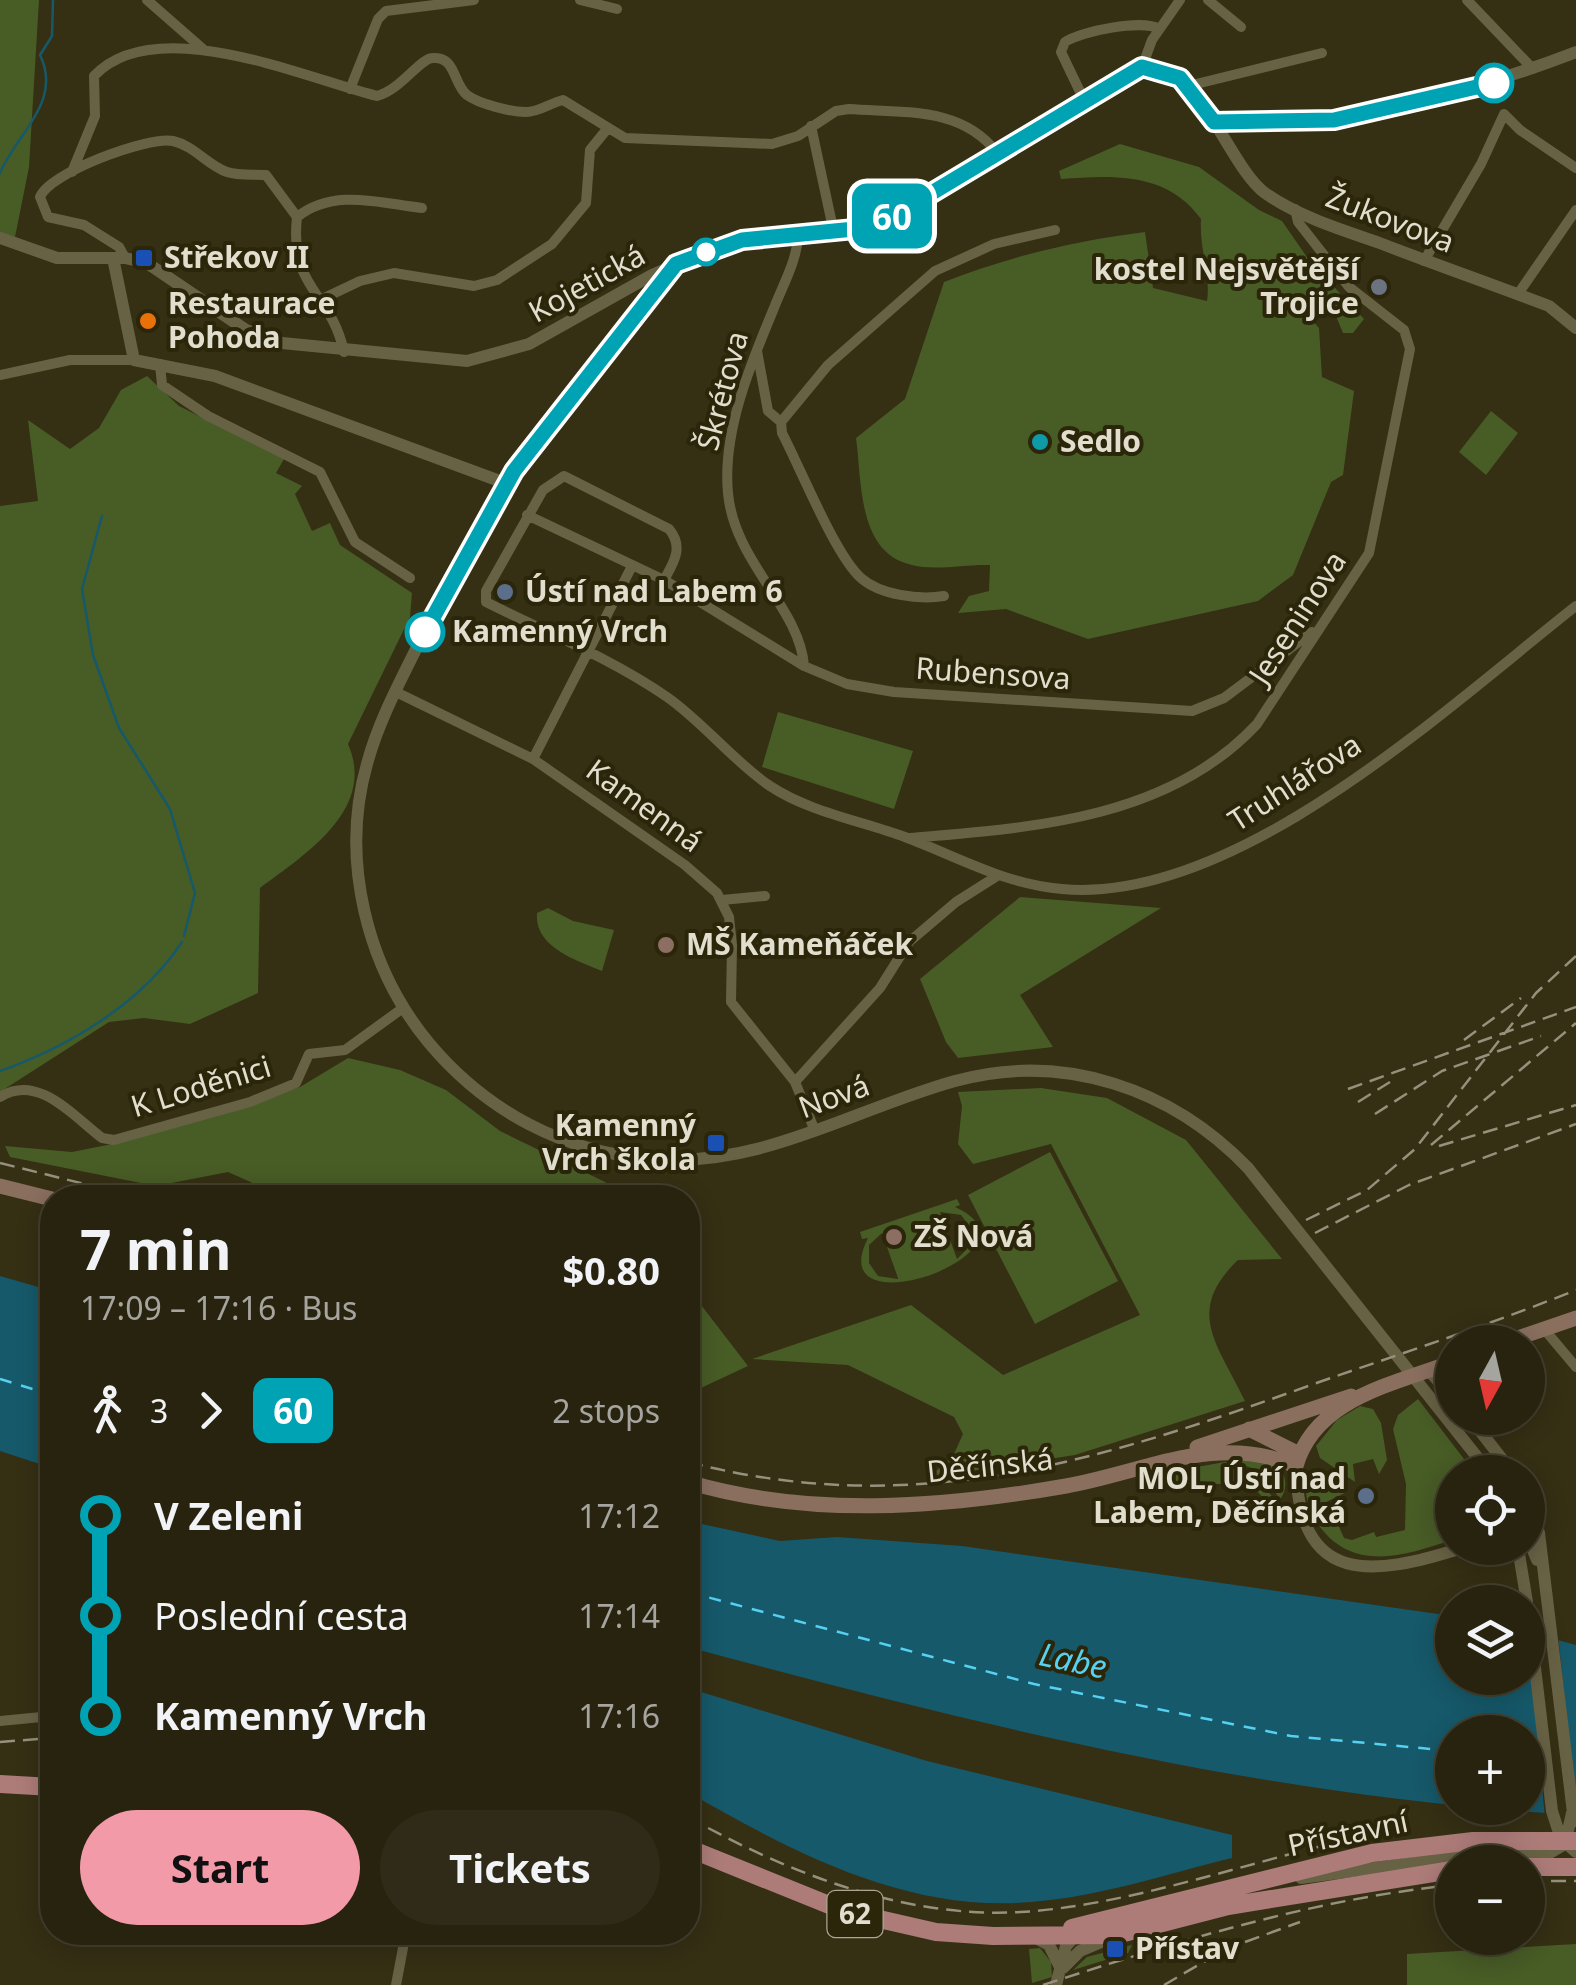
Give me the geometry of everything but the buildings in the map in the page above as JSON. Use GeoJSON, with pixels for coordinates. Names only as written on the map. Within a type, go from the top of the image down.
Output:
{"type":"FeatureCollection","features":[{"type":"Feature","properties":{"kind":"main road"},"geometry":{"type":"LineString","coordinates":[[0,1186],[40,1196]]}},
{"type":"Feature","properties":{"kind":"main road"},"geometry":{"type":"LineString","coordinates":[[1545,1329],[1576,1318]]}},
{"type":"Feature","properties":{"kind":"main road"},"geometry":{"type":"LineString","coordinates":[[1166,1460],[1435,1369]]}},
{"type":"Feature","properties":{"kind":"main road"},"geometry":{"type":"LineString","coordinates":[[1249,1429],[1298,1460],[1334,1413],[1368,1392]]}},
{"type":"Feature","properties":{"kind":"main road","name":"Děčínská"},"geometry":{"type":"LineString","coordinates":[[700,1485],[750,1498],[833,1508],[1049,1489],[1166,1460],[1242,1451],[1298,1460]]}},
{"type":"Feature","properties":{"kind":"main road"},"geometry":{"type":"LineString","coordinates":[[0,1784],[40,1786]]}},
{"type":"Feature","properties":{"kind":"main road","name":"Přístavní"},"geometry":{"type":"LineString","coordinates":[[700,1853],[844,1911],[936,1932],[1032,1936],[1080,1931],[1372,1853],[1421,1846],[1572,1846]]}},
{"type":"Feature","properties":{"kind":"main road","name":"Přístavní"},"geometry":{"type":"LineString","coordinates":[[1545,1863],[1576,1867]]}},
{"type":"Feature","properties":{"kind":"main road","name":"Přístavní"},"geometry":{"type":"LineString","coordinates":[[1080,1931],[1116,1936],[1228,1906],[1435,1873]]}},
{"type":"Feature","properties":{"kind":"street"},"geometry":{"type":"LineString","coordinates":[[147,0],[204,50]]}},
{"type":"Feature","properties":{"kind":"street"},"geometry":{"type":"LineString","coordinates":[[350,89],[378,19],[386,11],[474,0]]}},
{"type":"Feature","properties":{"kind":"street"},"geometry":{"type":"LineString","coordinates":[[580,0],[617,9]]}},
{"type":"Feature","properties":{"kind":"street"},"geometry":{"type":"LineString","coordinates":[[1180,0],[1158,29],[1142,67],[1169,72],[1188,86],[1322,53]]}},
{"type":"Feature","properties":{"kind":"street"},"geometry":{"type":"LineString","coordinates":[[1208,0],[1241,27]]}},
{"type":"Feature","properties":{"kind":"street"},"geometry":{"type":"LineString","coordinates":[[1468,0],[1532,69]]}},
{"type":"Feature","properties":{"kind":"street"},"geometry":{"type":"LineString","coordinates":[[1084,100],[1061,52],[1072,37],[1151,24],[1158,29]]}},
{"type":"Feature","properties":{"kind":"street"},"geometry":{"type":"LineString","coordinates":[[72,172],[95,116],[91,90],[101,68],[143,52],[204,50],[377,96],[392,92],[424,60],[436,57],[448,62],[462,92],[472,98],[528,112],[563,100],[608,129],[638,140],[772,144],[798,136],[836,111],[849,109],[949,116],[988,140],[998,153]]}},
{"type":"Feature","properties":{"kind":"street"},"geometry":{"type":"LineString","coordinates":[[1214,122],[1334,120],[1494,83],[1576,52]]}},
{"type":"Feature","properties":{"kind":"street","name":"Kojetická"},"geometry":{"type":"LineString","coordinates":[[0,238],[56,258],[119,258],[147,264],[246,330],[282,343],[436,361],[505,353],[676,264],[726,244],[875,227],[1142,67]]}},
{"type":"Feature","properties":{"kind":"street","name":"Žukovova"},"geometry":{"type":"LineString","coordinates":[[1188,86],[1236,161],[1264,192],[1335,228],[1549,306],[1576,328]]}},
{"type":"Feature","properties":{"kind":"street"},"geometry":{"type":"LineString","coordinates":[[1424,261],[1481,164],[1504,114],[1576,168]]}},
{"type":"Feature","properties":{"kind":"street"},"geometry":{"type":"LineString","coordinates":[[811,126],[834,233]]}},
{"type":"Feature","properties":{"kind":"street"},"geometry":{"type":"LineString","coordinates":[[320,300],[360,280],[394,273],[474,286],[497,280],[552,244],[586,203],[590,150],[608,129]]}},
{"type":"Feature","properties":{"kind":"street"},"geometry":{"type":"LineString","coordinates":[[134,360],[117,282],[119,247],[84,225],[58,220],[43,212],[43,189],[133,146],[167,140],[184,144],[226,172],[266,175],[297,217],[300,273],[339,330],[344,352]]}},
{"type":"Feature","properties":{"kind":"street"},"geometry":{"type":"LineString","coordinates":[[297,217],[310,206],[342,198],[422,208]]}},
{"type":"Feature","properties":{"kind":"street","name":"Jeseninova"},"geometry":{"type":"LineString","coordinates":[[909,838],[1017,829],[1080,817],[1158,794],[1200,772],[1237,746],[1257,724],[1369,553],[1410,349],[1404,330],[1349,287],[1298,222],[1295,208]]}},
{"type":"Feature","properties":{"kind":"street"},"geometry":{"type":"LineString","coordinates":[[1518,294],[1576,210]]}},
{"type":"Feature","properties":{"kind":"street"},"geometry":{"type":"LineString","coordinates":[[781,422],[828,365],[935,271],[994,244],[1056,230]]}},
{"type":"Feature","properties":{"kind":"street","name":"Škrétova"},"geometry":{"type":"LineString","coordinates":[[798,236],[757,350],[730,443],[728,492],[732,525],[802,646],[804,666]]}},
{"type":"Feature","properties":{"kind":"street","name":"Nová"},"geometry":{"type":"LineString","coordinates":[[676,264],[505,483],[446,589],[396,692],[364,777],[356,853],[374,947],[403,1008],[440,1056],[483,1096],[520,1121],[579,1145],[635,1157],[694,1160],[750,1152],[957,1081],[1035,1070],[1108,1080],[1165,1102],[1212,1133],[1248,1168],[1475,1455]]}},
{"type":"Feature","properties":{"kind":"street"},"geometry":{"type":"LineString","coordinates":[[757,350],[768,410],[781,422],[782,432],[858,576],[882,590],[930,598],[944,596]]}},
{"type":"Feature","properties":{"kind":"street"},"geometry":{"type":"LineString","coordinates":[[0,376],[70,360],[160,364],[233,382],[505,483]]}},
{"type":"Feature","properties":{"kind":"street"},"geometry":{"type":"LineString","coordinates":[[160,364],[162,385],[208,416],[320,472],[355,542],[410,578]]}},
{"type":"Feature","properties":{"kind":"street"},"geometry":{"type":"LineString","coordinates":[[528,515],[549,482],[564,476],[669,529],[677,538],[678,552],[664,580]]}},
{"type":"Feature","properties":{"kind":"street","name":"Rubensova"},"geometry":{"type":"LineString","coordinates":[[528,515],[664,580],[804,666],[847,684],[894,692],[1184,712],[1211,706],[1224,698],[1320,626]]}},
{"type":"Feature","properties":{"kind":"street","name":"Truhlářova"},"geometry":{"type":"LineString","coordinates":[[528,515],[486,591],[486,602],[666,697],[770,786],[997,876],[1065,890],[1143,881],[1227,857],[1376,762],[1576,606]]}},
{"type":"Feature","properties":{"kind":"street"},"geometry":{"type":"LineString","coordinates":[[396,692],[534,759],[632,566]]}},
{"type":"Feature","properties":{"kind":"street","name":"Kamenná"},"geometry":{"type":"LineString","coordinates":[[534,759],[685,865],[722,900]]}},
{"type":"Feature","properties":{"kind":"street","name":"Nová"},"geometry":{"type":"LineString","coordinates":[[795,1082],[891,972],[910,942],[932,920],[997,876]]}},
{"type":"Feature","properties":{"kind":"street"},"geometry":{"type":"LineString","coordinates":[[765,896],[722,900],[732,945],[731,1002],[795,1082],[815,1131]]}},
{"type":"Feature","properties":{"kind":"street","name":"K Loděnici"},"geometry":{"type":"LineString","coordinates":[[0,1097],[13,1089],[34,1090],[102,1138],[114,1140],[250,1102],[296,1083],[309,1054],[345,1050],[403,1008]]}},
{"type":"Feature","properties":{"kind":"street"},"geometry":{"type":"LineString","coordinates":[[1545,1338],[1576,1367]]}},
{"type":"Feature","properties":{"kind":"street"},"geometry":{"type":"LineString","coordinates":[[1429,1371],[1435,1378]]}},
{"type":"Feature","properties":{"kind":"street"},"geometry":{"type":"LineString","coordinates":[[1483,1435],[1499,1455]]}},
{"type":"Feature","properties":{"kind":"street"},"geometry":{"type":"LineString","coordinates":[[1298,1460],[1298,1506],[1308,1530],[1332,1556],[1346,1563],[1394,1568],[1435,1556]]}},
{"type":"Feature","properties":{"kind":"street"},"geometry":{"type":"LineString","coordinates":[[1539,1565],[1544,1576]]}},
{"type":"Feature","properties":{"kind":"street"},"geometry":{"type":"LineString","coordinates":[[1543,1565],[1572,1813],[1572,1846]]}},
{"type":"Feature","properties":{"kind":"street"},"geometry":{"type":"LineString","coordinates":[[1538,1695],[1552,1811],[1572,1846]]}},
{"type":"Feature","properties":{"kind":"street"},"geometry":{"type":"LineString","coordinates":[[0,1721],[40,1717]]}},
{"type":"Feature","properties":{"kind":"street"},"geometry":{"type":"LineString","coordinates":[[1538,1845],[1552,1811]]}},
{"type":"Feature","properties":{"kind":"street"},"geometry":{"type":"LineString","coordinates":[[1572,1813],[1576,1828]]}},
{"type":"Feature","properties":{"kind":"street"},"geometry":{"type":"LineString","coordinates":[[1545,1855],[1572,1846]]}},
{"type":"Feature","properties":{"kind":"street","name":"Přístavní"},"geometry":{"type":"LineString","coordinates":[[1252,1884],[1435,1859]]}},
{"type":"Feature","properties":{"kind":"street","name":"Přístavní"},"geometry":{"type":"LineString","coordinates":[[1228,1906],[1372,1867]]}},
{"type":"Feature","properties":{"kind":"street"},"geometry":{"type":"LineString","coordinates":[[1056,1985],[1080,1931]]}},
{"type":"Feature","properties":{"kind":"street"},"geometry":{"type":"LineString","coordinates":[[1032,1936],[1048,1945],[1061,1970]]}},
{"type":"Feature","properties":{"kind":"street"},"geometry":{"type":"LineString","coordinates":[[1061,1970],[1080,1951],[1116,1936]]}},
{"type":"Feature","properties":{"kind":"street"},"geometry":{"type":"LineString","coordinates":[[396,1985],[404,1945]]}},
{"type":"Feature","properties":{"kind":"green space"},"geometry":{"type":"Polygon","coordinates":[[[0,0],[39,0],[29,167],[15,237],[0,233],[0,0]]]}},
{"type":"Feature","properties":{"kind":"green space"},"geometry":{"type":"Polygon","coordinates":[[[1120,144],[1199,167],[1259,210],[1282,221],[1309,260],[1364,319],[1353,333],[1343,333],[1331,304],[1303,310],[1319,328],[1322,377],[1354,391],[1343,475],[1331,482],[1293,575],[1258,601],[1088,639],[1006,609],[958,613],[969,596],[989,591],[990,565],[921,567],[894,558],[881,546],[866,513],[856,438],[905,399],[944,282],[1043,251],[1145,232],[1153,288],[1207,301],[1201,219],[1187,204],[1172,192],[1138,180],[1061,179],[1059,171],[1120,144]]]}},
{"type":"Feature","properties":{"kind":"green space"},"geometry":{"type":"Polygon","coordinates":[[[147,376],[179,406],[284,459],[276,473],[302,486],[295,494],[312,531],[330,523],[340,545],[412,593],[410,617],[348,744],[354,768],[353,790],[345,810],[315,845],[260,888],[258,993],[190,1024],[144,1018],[109,1022],[0,1092],[0,506],[38,501],[28,420],[70,449],[99,428],[121,390],[147,376]]]}},
{"type":"Feature","properties":{"kind":"green space"},"geometry":{"type":"Polygon","coordinates":[[[1491,411],[1518,433],[1486,475],[1459,452],[1491,411]]]}},
{"type":"Feature","properties":{"kind":"green space"},"geometry":{"type":"Polygon","coordinates":[[[778,712],[913,751],[894,809],[762,767],[778,712]]]}},
{"type":"Feature","properties":{"kind":"green space"},"geometry":{"type":"Polygon","coordinates":[[[1020,897],[1161,908],[1020,995],[1053,1047],[958,1058],[946,1042],[920,979],[1020,897]]]}},
{"type":"Feature","properties":{"kind":"green space"},"geometry":{"type":"Polygon","coordinates":[[[548,908],[573,921],[614,930],[602,971],[559,951],[542,935],[537,913],[548,908]]]}},
{"type":"Feature","properties":{"kind":"green space"},"geometry":{"type":"Polygon","coordinates":[[[348,1058],[400,1070],[446,1090],[500,1131],[607,1185],[257,1185],[228,1172],[151,1185],[10,1157],[5,1146],[72,1152],[107,1145],[300,1087],[348,1058]]]}},
{"type":"Feature","properties":{"kind":"green space"},"geometry":{"type":"Polygon","coordinates":[[[1041,1088],[1107,1098],[1186,1140],[1282,1259],[1238,1260],[1213,1296],[1209,1312],[1211,1329],[1245,1401],[1075,1455],[930,1477],[954,1454],[963,1434],[954,1417],[848,1365],[752,1359],[911,1305],[1003,1375],[1140,1315],[1051,1144],[973,1164],[958,1144],[962,1106],[958,1092],[1041,1088]]]}},
{"type":"Feature","properties":{"kind":"green space"},"geometry":{"type":"Polygon","coordinates":[[[1050,1152],[1118,1281],[1035,1324],[968,1195],[1050,1152]]]}},
{"type":"Feature","properties":{"kind":"green space"},"geometry":{"type":"Polygon","coordinates":[[[957,1199],[960,1205],[955,1207],[978,1225],[976,1244],[958,1261],[930,1275],[900,1282],[875,1280],[862,1266],[868,1238],[862,1239],[860,1232],[957,1199]],[[940,1212],[957,1259],[970,1246],[971,1228],[961,1215],[940,1212]],[[882,1233],[869,1245],[869,1263],[878,1276],[898,1279],[898,1278],[882,1233]]]}},
{"type":"Feature","properties":{"kind":"green space"},"geometry":{"type":"Polygon","coordinates":[[[700,1304],[748,1366],[700,1388],[700,1304]]]}},
{"type":"Feature","properties":{"kind":"green space"},"geometry":{"type":"Polygon","coordinates":[[[1418,1399],[1435,1421],[1435,1435],[1446,1435],[1461,1455],[1435,1455],[1435,1545],[1399,1555],[1349,1551],[1316,1521],[1306,1495],[1307,1474],[1315,1472],[1347,1492],[1322,1504],[1327,1519],[1335,1518],[1344,1538],[1352,1540],[1374,1532],[1376,1537],[1405,1530],[1406,1484],[1393,1429],[1398,1415],[1418,1399]]]}},
{"type":"Feature","properties":{"kind":"green space"},"geometry":{"type":"Polygon","coordinates":[[[1360,1406],[1373,1409],[1381,1423],[1387,1460],[1379,1474],[1373,1459],[1353,1464],[1355,1482],[1320,1458],[1316,1446],[1337,1420],[1360,1406]]]}},
{"type":"Feature","properties":{"kind":"green space"},"geometry":{"type":"Polygon","coordinates":[[[1227,1454],[1280,1467],[1285,1483],[1280,1499],[1258,1470],[1221,1458],[1227,1454]]]}},
{"type":"Feature","properties":{"kind":"green space"},"geometry":{"type":"Polygon","coordinates":[[[1225,1462],[1254,1472],[1276,1502],[1269,1505],[1252,1485],[1155,1482],[1157,1474],[1225,1462]]]}},
{"type":"Feature","properties":{"kind":"green space"},"geometry":{"type":"Polygon","coordinates":[[[1576,1944],[1576,1985],[1407,1985],[1407,1954],[1545,1955],[1545,1946],[1576,1944]]]}},
{"type":"Feature","properties":{"kind":"green space"},"geometry":{"type":"Polygon","coordinates":[[[1132,1945],[1128,1953],[1073,1970],[1087,1957],[1132,1945]]]}},
{"type":"Feature","properties":{"kind":"green space"},"geometry":{"type":"Polygon","coordinates":[[[1040,1948],[1051,1962],[1052,1977],[1032,1983],[1029,1949],[1040,1948]]]}},
{"type":"Feature","properties":{"kind":"water"},"geometry":{"type":"Polygon","coordinates":[[[0,1276],[40,1288],[40,1464],[0,1451],[0,1276]]]}},
{"type":"Feature","properties":{"kind":"water","name":"Labe"},"geometry":{"type":"Polygon","coordinates":[[[700,1524],[780,1541],[837,1537],[962,1546],[1435,1614],[1435,1695],[1545,1695],[1545,1637],[1576,1645],[1576,1815],[1545,1813],[1545,1715],[1435,1715],[1435,1803],[1238,1775],[1017,1730],[700,1650],[700,1524]]]}},
{"type":"Feature","properties":{"kind":"water"},"geometry":{"type":"Polygon","coordinates":[[[700,1692],[927,1761],[1232,1835],[1232,1858],[1107,1890],[1031,1902],[985,1903],[895,1888],[852,1874],[768,1836],[700,1799],[700,1692]]]}},
{"type":"Feature","properties":{"kind":"pier"},"geometry":{"type":"Polygon","coordinates":[[[1545,1632],[1558,1635],[1576,1805],[1565,1820],[1564,1815],[1560,1819],[1545,1819],[1545,1715],[1536,1715],[1534,1695],[1545,1695],[1545,1632]]]}},
{"type":"Feature","properties":{"kind":"waterway"},"geometry":{"type":"LineString","coordinates":[[0,173],[42,103],[46,72],[40,55],[52,36],[53,0]]}},
{"type":"Feature","properties":{"kind":"waterway"},"geometry":{"type":"LineString","coordinates":[[102,516],[82,589],[93,655],[119,728],[170,809],[195,893],[184,936]]}},
{"type":"Feature","properties":{"kind":"waterway"},"geometry":{"type":"LineString","coordinates":[[0,1071],[101,1021],[146,985],[182,942]]}},
{"type":"Feature","properties":{"kind":"ferry route"},"geometry":{"type":"LineString","coordinates":[[0,1379],[40,1391]]}},
{"type":"Feature","properties":{"kind":"ferry route"},"geometry":{"type":"LineString","coordinates":[[700,1595],[1034,1684],[1291,1736],[1435,1749]]}},
{"type":"Feature","properties":{"kind":"railway"},"geometry":{"type":"LineString","coordinates":[[1306,1220],[1367,1190],[1415,1149],[1536,993],[1576,956]]}},
{"type":"Feature","properties":{"kind":"railway"},"geometry":{"type":"LineString","coordinates":[[1464,1040],[1521,998]]}},
{"type":"Feature","properties":{"kind":"railway"},"geometry":{"type":"LineString","coordinates":[[1348,1089],[1576,1007]]}},
{"type":"Feature","properties":{"kind":"railway"},"geometry":{"type":"LineString","coordinates":[[1431,1145],[1576,1023]]}},
{"type":"Feature","properties":{"kind":"railway"},"geometry":{"type":"LineString","coordinates":[[1375,1114],[1442,1071],[1541,1036]]}},
{"type":"Feature","properties":{"kind":"railway"},"geometry":{"type":"LineString","coordinates":[[1358,1102],[1390,1082]]}},
{"type":"Feature","properties":{"kind":"railway"},"geometry":{"type":"LineString","coordinates":[[1439,1146],[1576,1105]]}},
{"type":"Feature","properties":{"kind":"railway"},"geometry":{"type":"LineString","coordinates":[[1315,1233],[1409,1185],[1576,1124]]}},
{"type":"Feature","properties":{"kind":"railway"},"geometry":{"type":"LineString","coordinates":[[0,1163],[89,1185]]}},
{"type":"Feature","properties":{"kind":"railway"},"geometry":{"type":"LineString","coordinates":[[700,1464],[773,1479],[855,1485],[934,1483],[1012,1473],[1166,1434],[1576,1290]]}},
{"type":"Feature","properties":{"kind":"railway"},"geometry":{"type":"LineString","coordinates":[[0,1742],[40,1739]]}},
{"type":"Feature","properties":{"kind":"railway"},"geometry":{"type":"LineString","coordinates":[[700,1823],[807,1874],[849,1888],[891,1900],[977,1912],[1021,1912],[1100,1902],[1342,1841]]}},
{"type":"Feature","properties":{"kind":"railway"},"geometry":{"type":"LineString","coordinates":[[1545,1881],[1576,1881]]}},
{"type":"Feature","properties":{"kind":"railway"},"geometry":{"type":"LineString","coordinates":[[1043,1985],[1195,1938],[1296,1912],[1435,1887]]}},
{"type":"Feature","properties":{"kind":"railway"},"geometry":{"type":"LineString","coordinates":[[1164,1985],[1226,1949],[1300,1922]]}},
{"type":"Feature","properties":{"kind":"bus line","name":"60"},"geometry":{"type":"LineString","coordinates":[[425,632],[500,491],[676,264],[742,240],[859,232],[875,227],[1142,67],[1180,78],[1214,122],[1290,124],[1334,120],[1494,83]]}},
{"type":"Feature","properties":{"kind":"place","name":"Střekov II"},"geometry":{"type":"Point","coordinates":[144,258]}},
{"type":"Feature","properties":{"kind":"place","name":"kostel Nejsvětější Trojice"},"geometry":{"type":"Point","coordinates":[1379,287]}},
{"type":"Feature","properties":{"kind":"place","name":"Restaurace Pohoda"},"geometry":{"type":"Point","coordinates":[148,321]}},
{"type":"Feature","properties":{"kind":"place","name":"Sedlo"},"geometry":{"type":"Point","coordinates":[1040,442]}},
{"type":"Feature","properties":{"kind":"place","name":"Ústí nad Labem 6"},"geometry":{"type":"Point","coordinates":[505,592]}},
{"type":"Feature","properties":{"kind":"place","name":"Kamenný Vrch"},"geometry":{"type":"Point","coordinates":[425,632]}},
{"type":"Feature","properties":{"kind":"place","name":"MŠ Kameňáček"},"geometry":{"type":"Point","coordinates":[666,945]}},
{"type":"Feature","properties":{"kind":"place","name":"Kamenný Vrch škola"},"geometry":{"type":"Point","coordinates":[716,1143]}},
{"type":"Feature","properties":{"kind":"place","name":"ZŠ Nová"},"geometry":{"type":"Point","coordinates":[894,1237]}},
{"type":"Feature","properties":{"kind":"place","name":"MOL, Ústí nad Labem, Děčínská"},"geometry":{"type":"Point","coordinates":[1366,1496]}},
{"type":"Feature","properties":{"kind":"place","name":"Přístav"},"geometry":{"type":"Point","coordinates":[1115,1949]}}]}
